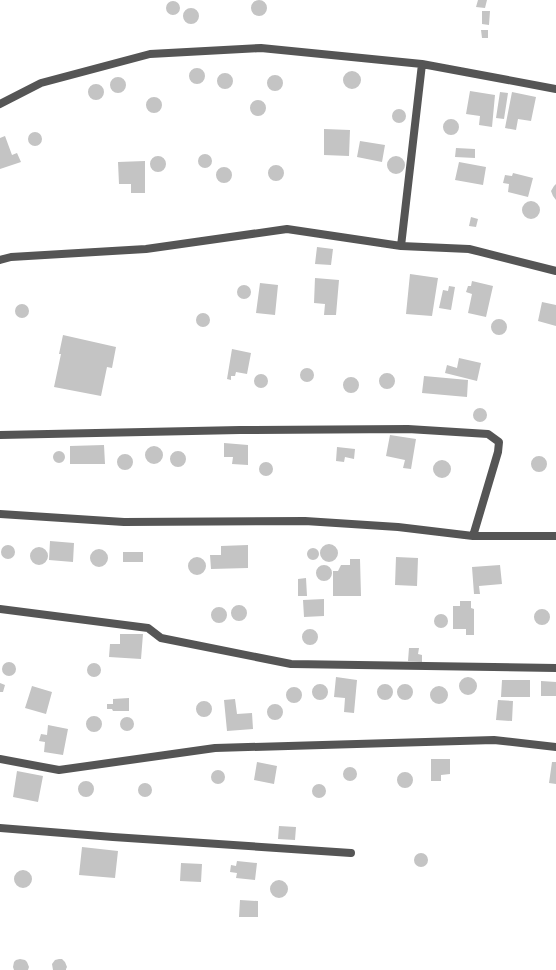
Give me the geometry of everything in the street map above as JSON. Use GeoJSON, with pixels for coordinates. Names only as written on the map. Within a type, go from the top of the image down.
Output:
{"type":"FeatureCollection","features":[{"type":"Feature","properties":{"kind":"street"},"geometry":{"type":"LineString","coordinates":[[0,104],[41,83],[150,54],[261,48],[422,64],[556,89]]}},
{"type":"Feature","properties":{"kind":"street"},"geometry":{"type":"LineString","coordinates":[[401,246],[422,64]]}},
{"type":"Feature","properties":{"kind":"street"},"geometry":{"type":"LineString","coordinates":[[0,260],[11,257],[146,249],[287,229],[401,246],[469,249],[556,271]]}},
{"type":"Feature","properties":{"kind":"street"},"geometry":{"type":"LineString","coordinates":[[0,435],[233,430],[408,429],[488,434],[499,442],[498,452],[473,536]]}},
{"type":"Feature","properties":{"kind":"street"},"geometry":{"type":"LineString","coordinates":[[0,514],[124,522],[305,521],[398,527],[473,536],[556,536]]}},
{"type":"Feature","properties":{"kind":"street"},"geometry":{"type":"LineString","coordinates":[[0,609],[148,628],[161,638],[291,664],[556,668]]}},
{"type":"Feature","properties":{"kind":"street"},"geometry":{"type":"LineString","coordinates":[[0,759],[59,770],[215,748],[494,740],[556,747]]}},
{"type":"Feature","properties":{"kind":"street"},"geometry":{"type":"LineString","coordinates":[[0,828],[351,853]]}},
{"type":"Feature","properties":{"kind":"building"},"geometry":{"type":"Polygon","coordinates":[[[259,0],[265,2],[267,8],[265,14],[259,16],[253,14],[251,8],[253,2],[259,0]]]}},
{"type":"Feature","properties":{"kind":"building"},"geometry":{"type":"Polygon","coordinates":[[[478,0],[487,0],[485,8],[476,7],[478,0]]]}},
{"type":"Feature","properties":{"kind":"building"},"geometry":{"type":"Polygon","coordinates":[[[173,1],[178,3],[180,8],[178,13],[173,15],[168,13],[166,8],[168,3],[173,1]]]}},
{"type":"Feature","properties":{"kind":"building"},"geometry":{"type":"Polygon","coordinates":[[[191,8],[197,10],[199,16],[197,22],[191,24],[185,22],[183,16],[185,10],[191,8]]]}},
{"type":"Feature","properties":{"kind":"building"},"geometry":{"type":"Polygon","coordinates":[[[482,11],[490,11],[489,25],[482,24],[482,11]]]}},
{"type":"Feature","properties":{"kind":"building"},"geometry":{"type":"Polygon","coordinates":[[[481,30],[488,30],[488,38],[482,38],[481,30]]]}},
{"type":"Feature","properties":{"kind":"building"},"geometry":{"type":"Polygon","coordinates":[[[197,68],[204,73],[205,76],[200,83],[197,84],[190,79],[189,76],[194,69],[197,68]]]}},
{"type":"Feature","properties":{"kind":"building"},"geometry":{"type":"Polygon","coordinates":[[[352,71],[358,74],[361,80],[358,86],[352,89],[346,86],[343,80],[346,74],[352,71]]]}},
{"type":"Feature","properties":{"kind":"building"},"geometry":{"type":"Polygon","coordinates":[[[225,73],[232,78],[233,81],[228,88],[225,89],[218,84],[217,81],[222,74],[225,73]]]}},
{"type":"Feature","properties":{"kind":"building"},"geometry":{"type":"Polygon","coordinates":[[[275,75],[281,77],[283,83],[281,89],[275,91],[269,89],[267,83],[269,77],[275,75]]]}},
{"type":"Feature","properties":{"kind":"building"},"geometry":{"type":"Polygon","coordinates":[[[115,77],[121,77],[126,82],[124,91],[121,93],[115,93],[110,88],[110,82],[115,77]]]}},
{"type":"Feature","properties":{"kind":"building"},"geometry":{"type":"Polygon","coordinates":[[[93,84],[99,84],[104,89],[102,98],[99,100],[93,100],[88,95],[88,89],[93,84]]]}},
{"type":"Feature","properties":{"kind":"building"},"geometry":{"type":"Polygon","coordinates":[[[470,91],[495,95],[492,127],[479,125],[480,116],[466,114],[470,91]]]}},
{"type":"Feature","properties":{"kind":"building"},"geometry":{"type":"Polygon","coordinates":[[[500,92],[508,93],[504,119],[496,118],[500,92]]]}},
{"type":"Feature","properties":{"kind":"building"},"geometry":{"type":"Polygon","coordinates":[[[512,92],[536,97],[531,121],[518,119],[516,130],[505,128],[512,92]]]}},
{"type":"Feature","properties":{"kind":"building"},"geometry":{"type":"Polygon","coordinates":[[[154,97],[160,99],[162,105],[160,111],[154,113],[148,111],[146,105],[148,99],[154,97]]]}},
{"type":"Feature","properties":{"kind":"building"},"geometry":{"type":"Polygon","coordinates":[[[255,100],[261,100],[266,105],[264,114],[261,116],[255,116],[250,111],[250,105],[255,100]]]}},
{"type":"Feature","properties":{"kind":"building"},"geometry":{"type":"Polygon","coordinates":[[[399,109],[404,111],[406,116],[404,121],[399,123],[394,121],[392,116],[394,111],[399,109]]]}},
{"type":"Feature","properties":{"kind":"building"},"geometry":{"type":"Polygon","coordinates":[[[448,119],[454,119],[459,124],[457,133],[454,135],[448,135],[443,130],[443,124],[448,119]]]}},
{"type":"Feature","properties":{"kind":"building"},"geometry":{"type":"Polygon","coordinates":[[[324,129],[350,130],[349,156],[324,155],[324,129]]]}},
{"type":"Feature","properties":{"kind":"building"},"geometry":{"type":"Polygon","coordinates":[[[35,132],[40,134],[42,139],[40,144],[35,146],[30,144],[28,139],[30,134],[35,132]]]}},
{"type":"Feature","properties":{"kind":"building"},"geometry":{"type":"Polygon","coordinates":[[[5,136],[12,155],[17,153],[21,162],[0,169],[0,138],[5,136]]]}},
{"type":"Feature","properties":{"kind":"building"},"geometry":{"type":"Polygon","coordinates":[[[360,141],[385,145],[382,162],[357,157],[360,141]]]}},
{"type":"Feature","properties":{"kind":"building"},"geometry":{"type":"Polygon","coordinates":[[[456,148],[475,149],[475,158],[455,157],[456,148]]]}},
{"type":"Feature","properties":{"kind":"building"},"geometry":{"type":"Polygon","coordinates":[[[202,154],[208,154],[212,158],[212,164],[208,168],[202,168],[198,164],[198,158],[202,154]]]}},
{"type":"Feature","properties":{"kind":"building"},"geometry":{"type":"Polygon","coordinates":[[[155,156],[161,156],[166,161],[164,170],[161,172],[155,172],[150,167],[150,161],[155,156]]]}},
{"type":"Feature","properties":{"kind":"building"},"geometry":{"type":"Polygon","coordinates":[[[396,156],[402,159],[405,165],[402,171],[396,174],[390,171],[387,165],[390,159],[396,156]]]}},
{"type":"Feature","properties":{"kind":"building"},"geometry":{"type":"Polygon","coordinates":[[[145,161],[145,193],[131,193],[131,184],[119,184],[118,162],[145,161]]]}},
{"type":"Feature","properties":{"kind":"building"},"geometry":{"type":"Polygon","coordinates":[[[459,162],[486,167],[483,185],[455,180],[459,162]]]}},
{"type":"Feature","properties":{"kind":"building"},"geometry":{"type":"Polygon","coordinates":[[[273,165],[279,165],[284,170],[282,179],[279,181],[273,181],[268,176],[268,170],[273,165]]]}},
{"type":"Feature","properties":{"kind":"building"},"geometry":{"type":"Polygon","coordinates":[[[221,167],[227,167],[232,172],[230,181],[227,183],[221,183],[216,178],[216,172],[221,167]]]}},
{"type":"Feature","properties":{"kind":"building"},"geometry":{"type":"Polygon","coordinates":[[[513,173],[533,178],[528,197],[508,192],[509,184],[503,183],[505,175],[512,176],[513,173]]]}},
{"type":"Feature","properties":{"kind":"building"},"geometry":{"type":"Polygon","coordinates":[[[556,184],[556,200],[551,191],[556,184]]]}},
{"type":"Feature","properties":{"kind":"building"},"geometry":{"type":"Polygon","coordinates":[[[531,201],[537,204],[540,210],[537,216],[531,219],[525,216],[522,210],[525,204],[531,201]]]}},
{"type":"Feature","properties":{"kind":"building"},"geometry":{"type":"Polygon","coordinates":[[[471,217],[478,219],[476,227],[469,226],[471,217]]]}},
{"type":"Feature","properties":{"kind":"building"},"geometry":{"type":"Polygon","coordinates":[[[317,247],[333,249],[331,265],[315,264],[317,247]]]}},
{"type":"Feature","properties":{"kind":"building"},"geometry":{"type":"Polygon","coordinates":[[[410,274],[438,278],[432,316],[406,314],[410,274]]]}},
{"type":"Feature","properties":{"kind":"building"},"geometry":{"type":"Polygon","coordinates":[[[315,278],[339,280],[336,315],[324,315],[325,304],[314,303],[315,278]]]}},
{"type":"Feature","properties":{"kind":"building"},"geometry":{"type":"Polygon","coordinates":[[[472,281],[493,286],[486,317],[468,313],[472,294],[466,292],[468,286],[471,286],[472,281]]]}},
{"type":"Feature","properties":{"kind":"building"},"geometry":{"type":"Polygon","coordinates":[[[260,283],[278,285],[275,315],[256,313],[260,283]]]}},
{"type":"Feature","properties":{"kind":"building"},"geometry":{"type":"Polygon","coordinates":[[[241,285],[247,285],[251,289],[251,295],[247,299],[241,299],[237,295],[237,289],[241,285]]]}},
{"type":"Feature","properties":{"kind":"building"},"geometry":{"type":"Polygon","coordinates":[[[449,286],[455,287],[451,310],[439,308],[443,290],[448,291],[449,286]]]}},
{"type":"Feature","properties":{"kind":"building"},"geometry":{"type":"Polygon","coordinates":[[[542,302],[556,305],[556,326],[538,321],[542,302]]]}},
{"type":"Feature","properties":{"kind":"building"},"geometry":{"type":"Polygon","coordinates":[[[19,304],[25,304],[29,308],[29,314],[25,318],[19,318],[15,314],[15,308],[19,304]]]}},
{"type":"Feature","properties":{"kind":"building"},"geometry":{"type":"Polygon","coordinates":[[[203,313],[208,315],[210,320],[208,325],[203,327],[198,325],[196,320],[198,315],[203,313]]]}},
{"type":"Feature","properties":{"kind":"building"},"geometry":{"type":"Polygon","coordinates":[[[499,319],[506,324],[507,327],[502,334],[499,335],[492,330],[491,327],[496,320],[499,319]]]}},
{"type":"Feature","properties":{"kind":"building"},"geometry":{"type":"Polygon","coordinates":[[[63,335],[116,347],[112,368],[107,367],[101,396],[54,387],[61,354],[59,354],[63,335]]]}},
{"type":"Feature","properties":{"kind":"building"},"geometry":{"type":"Polygon","coordinates":[[[232,349],[251,353],[247,374],[236,372],[235,376],[231,376],[231,380],[227,379],[232,349]]]}},
{"type":"Feature","properties":{"kind":"building"},"geometry":{"type":"Polygon","coordinates":[[[459,358],[481,363],[477,381],[445,373],[447,365],[457,368],[459,358]]]}},
{"type":"Feature","properties":{"kind":"building"},"geometry":{"type":"Polygon","coordinates":[[[304,368],[310,368],[314,372],[314,378],[310,382],[304,382],[300,378],[300,372],[304,368]]]}},
{"type":"Feature","properties":{"kind":"building"},"geometry":{"type":"Polygon","coordinates":[[[384,373],[390,373],[395,378],[393,387],[390,389],[384,389],[379,384],[379,378],[384,373]]]}},
{"type":"Feature","properties":{"kind":"building"},"geometry":{"type":"Polygon","coordinates":[[[258,374],[264,374],[268,378],[268,384],[264,388],[258,388],[254,384],[254,378],[258,374]]]}},
{"type":"Feature","properties":{"kind":"building"},"geometry":{"type":"Polygon","coordinates":[[[424,376],[468,380],[467,397],[422,393],[424,376]]]}},
{"type":"Feature","properties":{"kind":"building"},"geometry":{"type":"Polygon","coordinates":[[[351,377],[357,379],[359,385],[357,391],[351,393],[345,391],[343,385],[345,379],[351,377]]]}},
{"type":"Feature","properties":{"kind":"building"},"geometry":{"type":"Polygon","coordinates":[[[477,408],[483,408],[487,412],[487,418],[483,422],[477,422],[473,418],[473,412],[477,408]]]}},
{"type":"Feature","properties":{"kind":"building"},"geometry":{"type":"Polygon","coordinates":[[[390,435],[416,439],[411,469],[403,468],[405,460],[386,456],[390,435]]]}},
{"type":"Feature","properties":{"kind":"building"},"geometry":{"type":"Polygon","coordinates":[[[224,443],[248,445],[248,465],[232,464],[233,457],[224,457],[224,443]]]}},
{"type":"Feature","properties":{"kind":"building"},"geometry":{"type":"Polygon","coordinates":[[[104,445],[105,464],[70,464],[70,446],[104,445]]]}},
{"type":"Feature","properties":{"kind":"building"},"geometry":{"type":"Polygon","coordinates":[[[154,446],[160,449],[163,455],[160,461],[154,464],[148,461],[145,455],[148,449],[154,446]]]}},
{"type":"Feature","properties":{"kind":"building"},"geometry":{"type":"Polygon","coordinates":[[[337,447],[355,449],[354,459],[345,457],[344,462],[336,461],[337,447]]]}},
{"type":"Feature","properties":{"kind":"building"},"geometry":{"type":"Polygon","coordinates":[[[57,451],[61,451],[65,457],[61,463],[57,463],[53,459],[53,455],[57,451]]]}},
{"type":"Feature","properties":{"kind":"building"},"geometry":{"type":"Polygon","coordinates":[[[178,451],[184,453],[186,459],[184,465],[178,467],[172,465],[170,459],[172,453],[178,451]]]}},
{"type":"Feature","properties":{"kind":"building"},"geometry":{"type":"Polygon","coordinates":[[[125,454],[131,456],[133,462],[131,468],[125,470],[119,468],[117,462],[119,456],[125,454]]]}},
{"type":"Feature","properties":{"kind":"building"},"geometry":{"type":"Polygon","coordinates":[[[536,456],[542,456],[547,461],[545,470],[542,472],[536,472],[531,467],[531,461],[536,456]]]}},
{"type":"Feature","properties":{"kind":"building"},"geometry":{"type":"Polygon","coordinates":[[[442,460],[448,463],[451,469],[448,475],[442,478],[436,475],[433,469],[436,463],[442,460]]]}},
{"type":"Feature","properties":{"kind":"building"},"geometry":{"type":"Polygon","coordinates":[[[263,462],[269,462],[273,466],[273,472],[269,476],[263,476],[259,472],[259,466],[263,462]]]}},
{"type":"Feature","properties":{"kind":"building"},"geometry":{"type":"Polygon","coordinates":[[[50,541],[74,543],[73,562],[49,560],[50,541]]]}},
{"type":"Feature","properties":{"kind":"building"},"geometry":{"type":"Polygon","coordinates":[[[329,544],[335,547],[338,553],[335,559],[329,562],[323,559],[320,553],[323,547],[329,544]]]}},
{"type":"Feature","properties":{"kind":"building"},"geometry":{"type":"Polygon","coordinates":[[[5,545],[11,545],[15,549],[15,555],[11,559],[5,559],[1,555],[1,549],[5,545]]]}},
{"type":"Feature","properties":{"kind":"building"},"geometry":{"type":"Polygon","coordinates":[[[248,545],[248,568],[211,569],[210,555],[221,555],[221,546],[248,545]]]}},
{"type":"Feature","properties":{"kind":"building"},"geometry":{"type":"Polygon","coordinates":[[[39,547],[45,550],[48,556],[45,562],[39,565],[33,562],[30,556],[33,550],[39,547]]]}},
{"type":"Feature","properties":{"kind":"building"},"geometry":{"type":"Polygon","coordinates":[[[313,548],[317,550],[319,554],[317,558],[313,560],[309,558],[307,554],[309,550],[313,548]]]}},
{"type":"Feature","properties":{"kind":"building"},"geometry":{"type":"Polygon","coordinates":[[[95,549],[103,549],[108,554],[106,565],[103,567],[95,567],[90,562],[90,554],[95,549]]]}},
{"type":"Feature","properties":{"kind":"building"},"geometry":{"type":"Polygon","coordinates":[[[123,552],[143,552],[143,562],[123,562],[123,552]]]}},
{"type":"Feature","properties":{"kind":"building"},"geometry":{"type":"Polygon","coordinates":[[[197,557],[203,560],[206,566],[203,572],[197,575],[191,572],[188,566],[191,560],[197,557]]]}},
{"type":"Feature","properties":{"kind":"building"},"geometry":{"type":"Polygon","coordinates":[[[396,557],[418,558],[417,586],[395,585],[396,557]]]}},
{"type":"Feature","properties":{"kind":"building"},"geometry":{"type":"Polygon","coordinates":[[[350,559],[360,559],[361,596],[333,596],[333,571],[338,571],[341,565],[350,565],[350,559]]]}},
{"type":"Feature","properties":{"kind":"building"},"geometry":{"type":"Polygon","coordinates":[[[324,565],[330,567],[332,573],[330,579],[324,581],[318,579],[316,573],[318,567],[324,565]]]}},
{"type":"Feature","properties":{"kind":"building"},"geometry":{"type":"Polygon","coordinates":[[[500,565],[502,584],[479,586],[480,594],[474,594],[472,567],[500,565]]]}},
{"type":"Feature","properties":{"kind":"building"},"geometry":{"type":"Polygon","coordinates":[[[306,578],[307,596],[298,596],[298,579],[306,578]]]}},
{"type":"Feature","properties":{"kind":"building"},"geometry":{"type":"Polygon","coordinates":[[[324,599],[324,616],[304,617],[303,600],[324,599]]]}},
{"type":"Feature","properties":{"kind":"building"},"geometry":{"type":"Polygon","coordinates":[[[460,601],[471,601],[471,608],[474,609],[474,635],[466,635],[466,629],[453,629],[453,606],[460,606],[460,601]]]}},
{"type":"Feature","properties":{"kind":"building"},"geometry":{"type":"Polygon","coordinates":[[[239,605],[246,610],[247,613],[242,620],[239,621],[232,616],[231,613],[236,606],[239,605]]]}},
{"type":"Feature","properties":{"kind":"building"},"geometry":{"type":"Polygon","coordinates":[[[216,607],[222,607],[227,612],[225,621],[222,623],[216,623],[211,618],[211,612],[216,607]]]}},
{"type":"Feature","properties":{"kind":"building"},"geometry":{"type":"Polygon","coordinates":[[[539,609],[545,609],[550,614],[548,623],[545,625],[539,625],[534,620],[534,614],[539,609]]]}},
{"type":"Feature","properties":{"kind":"building"},"geometry":{"type":"Polygon","coordinates":[[[441,614],[446,616],[448,621],[446,626],[441,628],[436,626],[434,621],[436,616],[441,614]]]}},
{"type":"Feature","properties":{"kind":"building"},"geometry":{"type":"Polygon","coordinates":[[[307,629],[313,629],[318,634],[316,643],[313,645],[307,645],[302,640],[302,634],[307,629]]]}},
{"type":"Feature","properties":{"kind":"building"},"geometry":{"type":"Polygon","coordinates":[[[120,634],[143,634],[141,659],[109,657],[110,644],[120,644],[120,634]]]}},
{"type":"Feature","properties":{"kind":"building"},"geometry":{"type":"Polygon","coordinates":[[[409,648],[419,648],[418,654],[422,655],[422,662],[408,661],[409,648]]]}},
{"type":"Feature","properties":{"kind":"building"},"geometry":{"type":"Polygon","coordinates":[[[6,662],[12,662],[16,666],[16,672],[12,676],[6,676],[2,672],[2,666],[6,662]]]}},
{"type":"Feature","properties":{"kind":"building"},"geometry":{"type":"Polygon","coordinates":[[[91,663],[97,663],[101,667],[101,673],[97,677],[91,677],[87,673],[87,667],[91,663]]]}},
{"type":"Feature","properties":{"kind":"building"},"geometry":{"type":"Polygon","coordinates":[[[336,677],[357,680],[354,713],[344,712],[345,698],[334,697],[336,677]]]}},
{"type":"Feature","properties":{"kind":"building"},"geometry":{"type":"Polygon","coordinates":[[[468,677],[474,680],[477,686],[474,692],[468,695],[462,692],[459,686],[462,680],[468,677]]]}},
{"type":"Feature","properties":{"kind":"building"},"geometry":{"type":"Polygon","coordinates":[[[502,680],[530,680],[530,697],[501,697],[502,680]]]}},
{"type":"Feature","properties":{"kind":"building"},"geometry":{"type":"Polygon","coordinates":[[[541,681],[556,682],[556,696],[541,696],[541,681]]]}},
{"type":"Feature","properties":{"kind":"building"},"geometry":{"type":"Polygon","coordinates":[[[0,683],[5,685],[3,692],[0,692],[0,683]]]}},
{"type":"Feature","properties":{"kind":"building"},"geometry":{"type":"Polygon","coordinates":[[[317,684],[323,684],[328,689],[326,698],[323,700],[317,700],[312,695],[312,689],[317,684]]]}},
{"type":"Feature","properties":{"kind":"building"},"geometry":{"type":"Polygon","coordinates":[[[382,684],[388,684],[393,689],[391,698],[388,700],[382,700],[377,695],[377,689],[382,684]]]}},
{"type":"Feature","properties":{"kind":"building"},"geometry":{"type":"Polygon","coordinates":[[[402,684],[408,684],[413,689],[411,698],[408,700],[402,700],[397,695],[397,689],[402,684]]]}},
{"type":"Feature","properties":{"kind":"building"},"geometry":{"type":"Polygon","coordinates":[[[32,686],[52,692],[46,714],[25,708],[32,686]]]}},
{"type":"Feature","properties":{"kind":"building"},"geometry":{"type":"Polygon","coordinates":[[[439,686],[445,689],[448,695],[445,701],[439,704],[433,701],[430,695],[433,689],[439,686]]]}},
{"type":"Feature","properties":{"kind":"building"},"geometry":{"type":"Polygon","coordinates":[[[294,687],[300,689],[302,695],[300,701],[294,703],[288,701],[286,695],[288,689],[294,687]]]}},
{"type":"Feature","properties":{"kind":"building"},"geometry":{"type":"Polygon","coordinates":[[[129,698],[129,711],[113,711],[112,709],[107,709],[107,704],[113,704],[113,699],[129,698]]]}},
{"type":"Feature","properties":{"kind":"building"},"geometry":{"type":"Polygon","coordinates":[[[235,699],[237,714],[252,713],[253,729],[227,731],[224,700],[235,699]]]}},
{"type":"Feature","properties":{"kind":"building"},"geometry":{"type":"Polygon","coordinates":[[[498,700],[513,701],[512,721],[496,720],[498,700]]]}},
{"type":"Feature","properties":{"kind":"building"},"geometry":{"type":"Polygon","coordinates":[[[201,701],[207,701],[212,706],[210,715],[207,717],[201,717],[196,712],[196,706],[201,701]]]}},
{"type":"Feature","properties":{"kind":"building"},"geometry":{"type":"Polygon","coordinates":[[[272,704],[278,704],[283,709],[281,718],[278,720],[272,720],[267,715],[267,709],[272,704]]]}},
{"type":"Feature","properties":{"kind":"building"},"geometry":{"type":"Polygon","coordinates":[[[94,716],[101,721],[102,724],[97,731],[94,732],[87,727],[86,724],[91,717],[94,716]]]}},
{"type":"Feature","properties":{"kind":"building"},"geometry":{"type":"Polygon","coordinates":[[[127,717],[132,719],[134,724],[132,729],[127,731],[122,729],[120,724],[122,719],[127,717]]]}},
{"type":"Feature","properties":{"kind":"building"},"geometry":{"type":"Polygon","coordinates":[[[48,725],[68,729],[63,755],[44,752],[45,742],[39,741],[41,734],[47,735],[48,725]]]}},
{"type":"Feature","properties":{"kind":"building"},"geometry":{"type":"Polygon","coordinates":[[[431,759],[450,759],[450,774],[441,775],[441,781],[431,781],[431,759]]]}},
{"type":"Feature","properties":{"kind":"building"},"geometry":{"type":"Polygon","coordinates":[[[257,762],[277,766],[274,784],[254,780],[257,762]]]}},
{"type":"Feature","properties":{"kind":"building"},"geometry":{"type":"Polygon","coordinates":[[[552,762],[556,762],[556,784],[549,783],[552,762]]]}},
{"type":"Feature","properties":{"kind":"building"},"geometry":{"type":"Polygon","coordinates":[[[347,767],[353,767],[357,771],[357,777],[353,781],[347,781],[343,777],[343,771],[347,767]]]}},
{"type":"Feature","properties":{"kind":"building"},"geometry":{"type":"Polygon","coordinates":[[[215,770],[221,770],[225,774],[225,780],[221,784],[215,784],[211,780],[211,774],[215,770]]]}},
{"type":"Feature","properties":{"kind":"building"},"geometry":{"type":"Polygon","coordinates":[[[17,771],[43,776],[38,802],[13,797],[17,771]]]}},
{"type":"Feature","properties":{"kind":"building"},"geometry":{"type":"Polygon","coordinates":[[[405,772],[411,774],[413,780],[411,786],[405,788],[399,786],[397,780],[399,774],[405,772]]]}},
{"type":"Feature","properties":{"kind":"building"},"geometry":{"type":"Polygon","coordinates":[[[86,781],[93,786],[94,789],[89,796],[86,797],[79,792],[78,789],[83,782],[86,781]]]}},
{"type":"Feature","properties":{"kind":"building"},"geometry":{"type":"Polygon","coordinates":[[[142,783],[148,783],[152,787],[152,793],[148,797],[142,797],[138,793],[138,787],[142,783]]]}},
{"type":"Feature","properties":{"kind":"building"},"geometry":{"type":"Polygon","coordinates":[[[316,784],[322,784],[326,788],[326,794],[322,798],[316,798],[312,794],[312,788],[316,784]]]}},
{"type":"Feature","properties":{"kind":"building"},"geometry":{"type":"Polygon","coordinates":[[[279,826],[296,827],[295,840],[278,839],[279,826]]]}},
{"type":"Feature","properties":{"kind":"building"},"geometry":{"type":"Polygon","coordinates":[[[82,847],[118,851],[115,878],[79,875],[82,847]]]}},
{"type":"Feature","properties":{"kind":"building"},"geometry":{"type":"Polygon","coordinates":[[[418,853],[424,853],[428,857],[428,863],[424,867],[418,867],[414,863],[414,857],[418,853]]]}},
{"type":"Feature","properties":{"kind":"building"},"geometry":{"type":"Polygon","coordinates":[[[237,861],[257,863],[255,880],[236,878],[237,873],[230,872],[231,865],[236,866],[237,861]]]}},
{"type":"Feature","properties":{"kind":"building"},"geometry":{"type":"Polygon","coordinates":[[[181,863],[202,864],[201,882],[180,881],[181,863]]]}},
{"type":"Feature","properties":{"kind":"building"},"geometry":{"type":"Polygon","coordinates":[[[23,870],[29,873],[32,879],[29,885],[23,888],[17,885],[14,879],[17,873],[23,870]]]}},
{"type":"Feature","properties":{"kind":"building"},"geometry":{"type":"Polygon","coordinates":[[[279,880],[285,883],[288,889],[285,895],[279,898],[273,895],[270,889],[273,883],[279,880]]]}},
{"type":"Feature","properties":{"kind":"building"},"geometry":{"type":"Polygon","coordinates":[[[240,900],[258,901],[258,917],[239,917],[240,900]]]}},
{"type":"Feature","properties":{"kind":"building"},"geometry":{"type":"Polygon","coordinates":[[[20,959],[27,962],[29,967],[28,970],[14,970],[14,962],[20,959]]]}},
{"type":"Feature","properties":{"kind":"building"},"geometry":{"type":"Polygon","coordinates":[[[62,959],[65,962],[67,967],[66,970],[53,970],[52,964],[55,960],[62,959]]]}}]}
